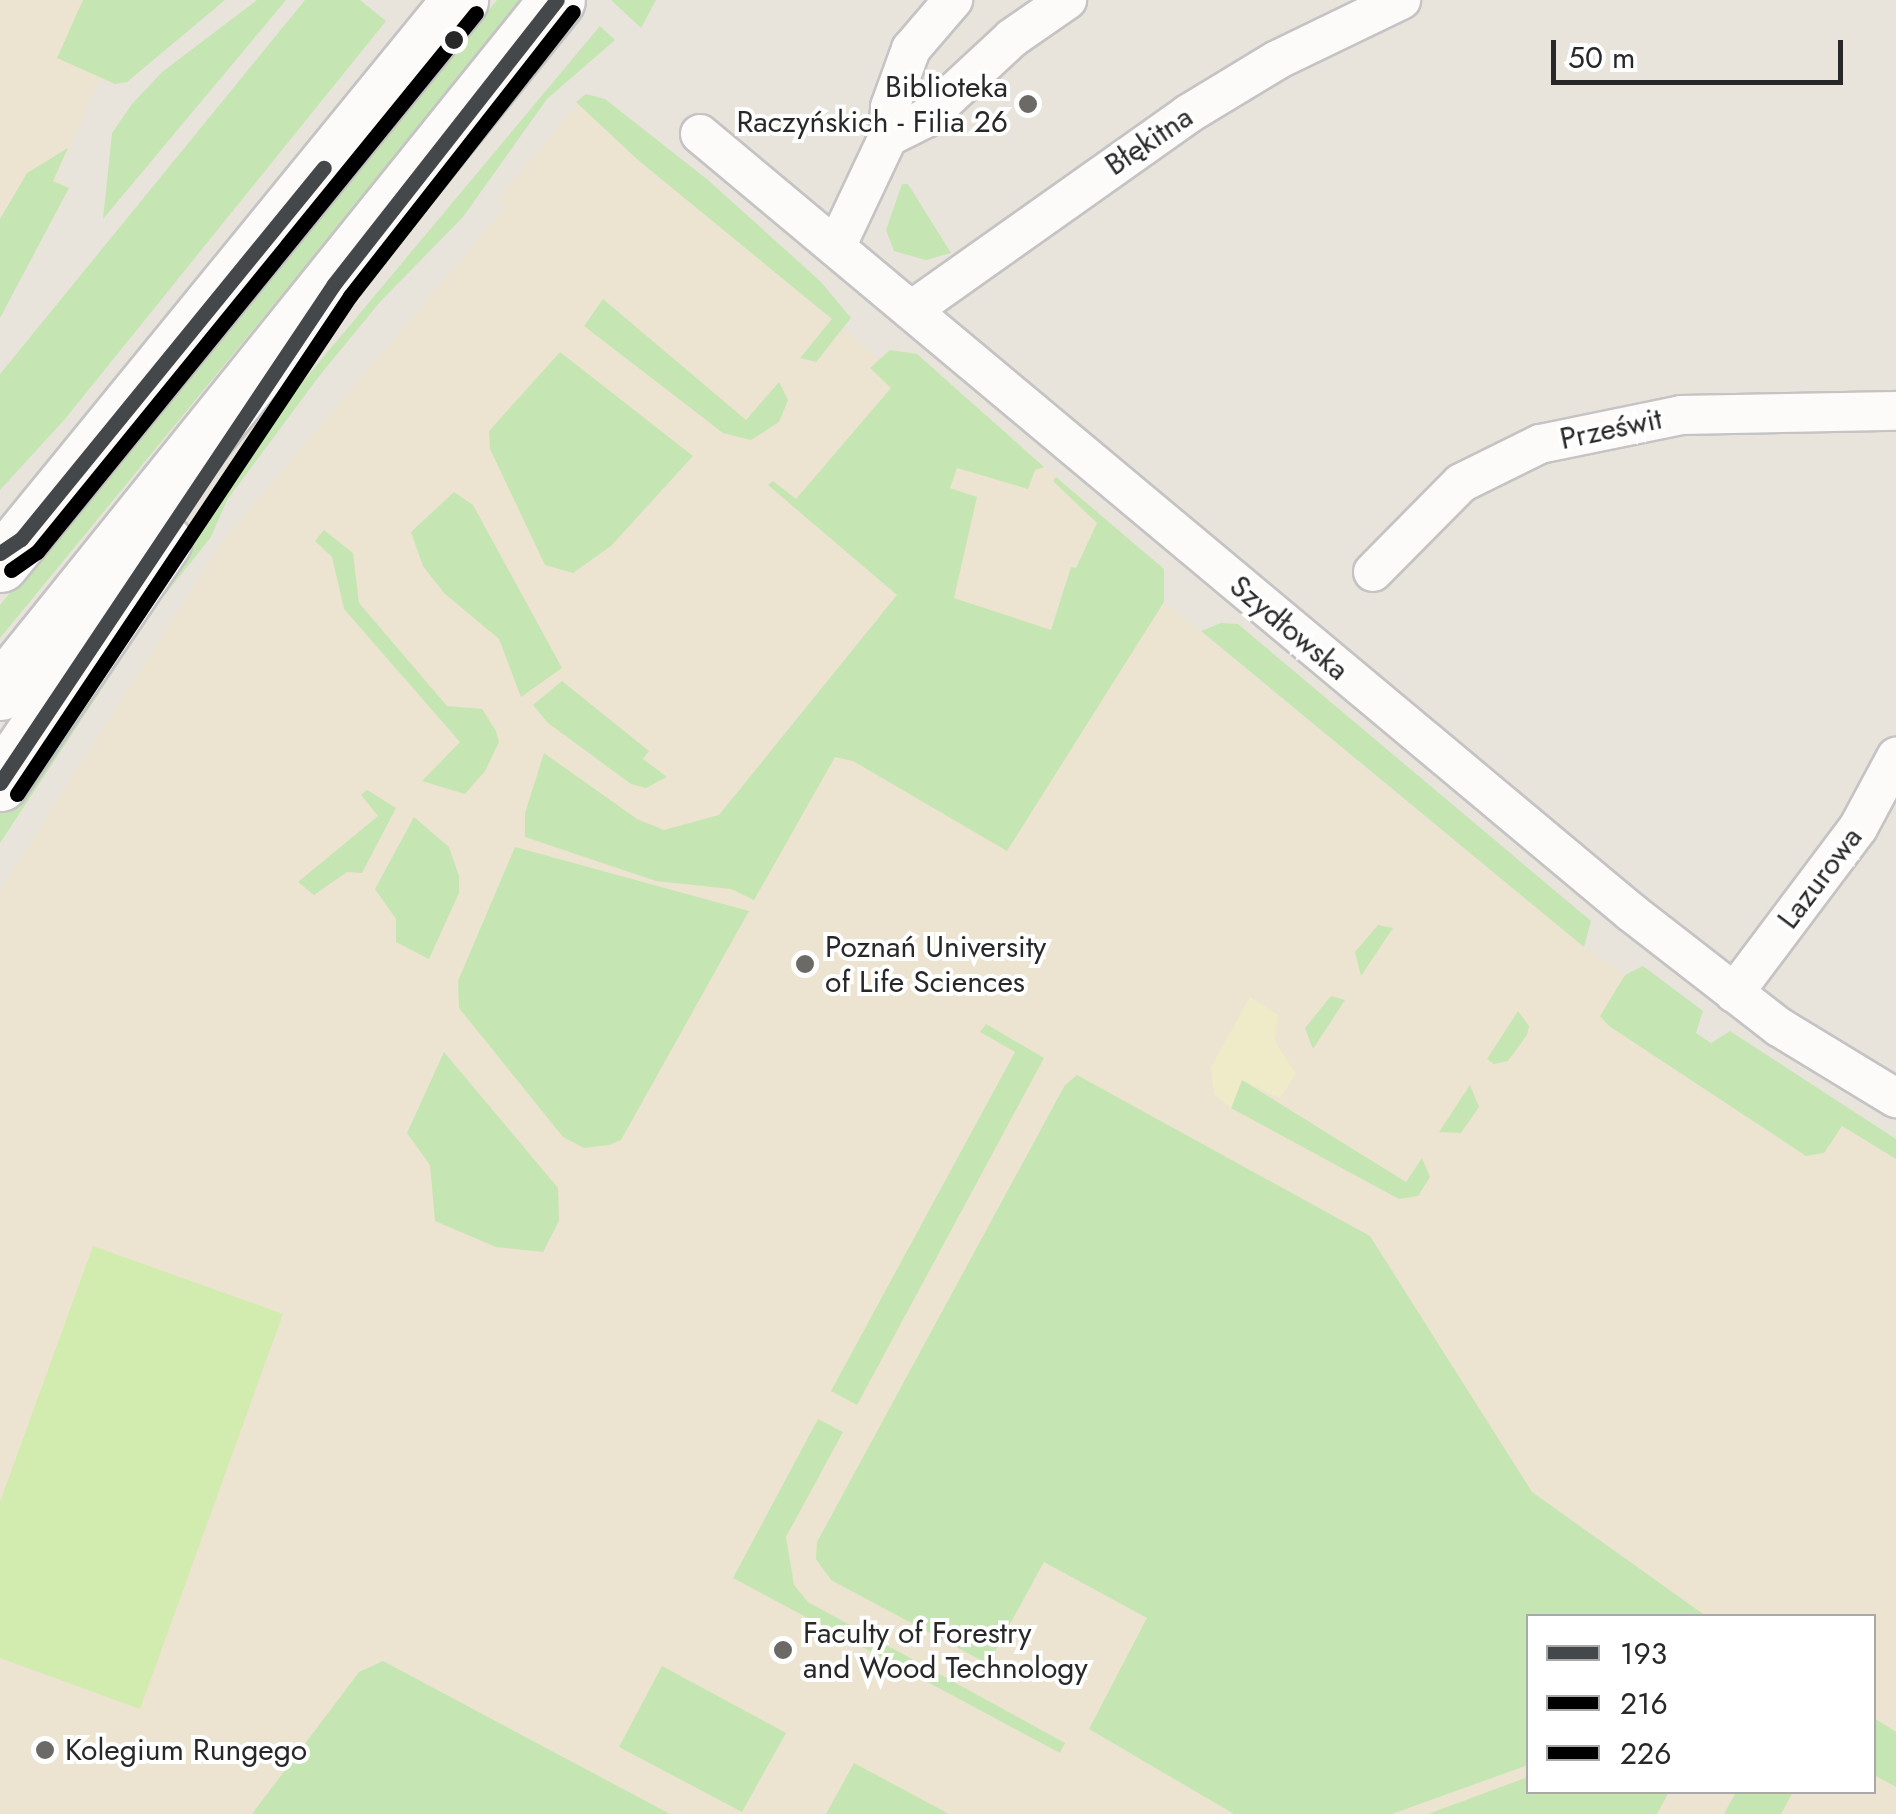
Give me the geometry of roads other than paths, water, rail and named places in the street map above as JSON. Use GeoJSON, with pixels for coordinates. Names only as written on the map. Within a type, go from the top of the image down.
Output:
{"type":"FeatureCollection","features":[{"type":"Feature","properties":{"kind":"main road"},"geometry":{"type":"LineString","coordinates":[[7,552],[460,0]]}},
{"type":"Feature","properties":{"kind":"main road"},"geometry":{"type":"LineString","coordinates":[[0,692],[334,284],[556,0]]}},
{"type":"Feature","properties":{"kind":"main road"},"geometry":{"type":"LineString","coordinates":[[0,783],[334,284]]}},
{"type":"Feature","properties":{"kind":"street"},"geometry":{"type":"LineString","coordinates":[[837,245],[888,137],[890,107],[912,50],[953,0]]}},
{"type":"Feature","properties":{"kind":"street"},"geometry":{"type":"LineString","coordinates":[[888,137],[926,118],[1012,38],[1067,0]]}},
{"type":"Feature","properties":{"kind":"street","name":"Błękitna"},"geometry":{"type":"LineString","coordinates":[[913,309],[1188,114],[1384,3]]}},
{"type":"Feature","properties":{"kind":"street","name":"Szydłowska"},"geometry":{"type":"LineString","coordinates":[[700,134],[837,245],[1302,640],[1734,992],[1818,1054],[1896,1098]]}},
{"type":"Feature","properties":{"kind":"street","name":"Prześwit"},"geometry":{"type":"LineString","coordinates":[[1373,572],[1461,483],[1540,444],[1681,414],[1896,411]]}},
{"type":"Feature","properties":{"kind":"street","name":"Lazurowa"},"geometry":{"type":"LineString","coordinates":[[1734,992],[1858,828],[1896,757]]}},
{"type":"Feature","properties":{"kind":"place","name":"Biblioteka Raczyńskich - Filia 26"},"geometry":{"type":"Point","coordinates":[1028,104]}},
{"type":"Feature","properties":{"kind":"place","name":"Poznań University of Life Sciences"},"geometry":{"type":"Point","coordinates":[805,964]}},
{"type":"Feature","properties":{"kind":"place","name":"Faculty of Forestry and Wood Technology"},"geometry":{"type":"Point","coordinates":[783,1650]}},
{"type":"Feature","properties":{"kind":"place","name":"Kolegium Rungego"},"geometry":{"type":"Point","coordinates":[45,1750]}}]}
